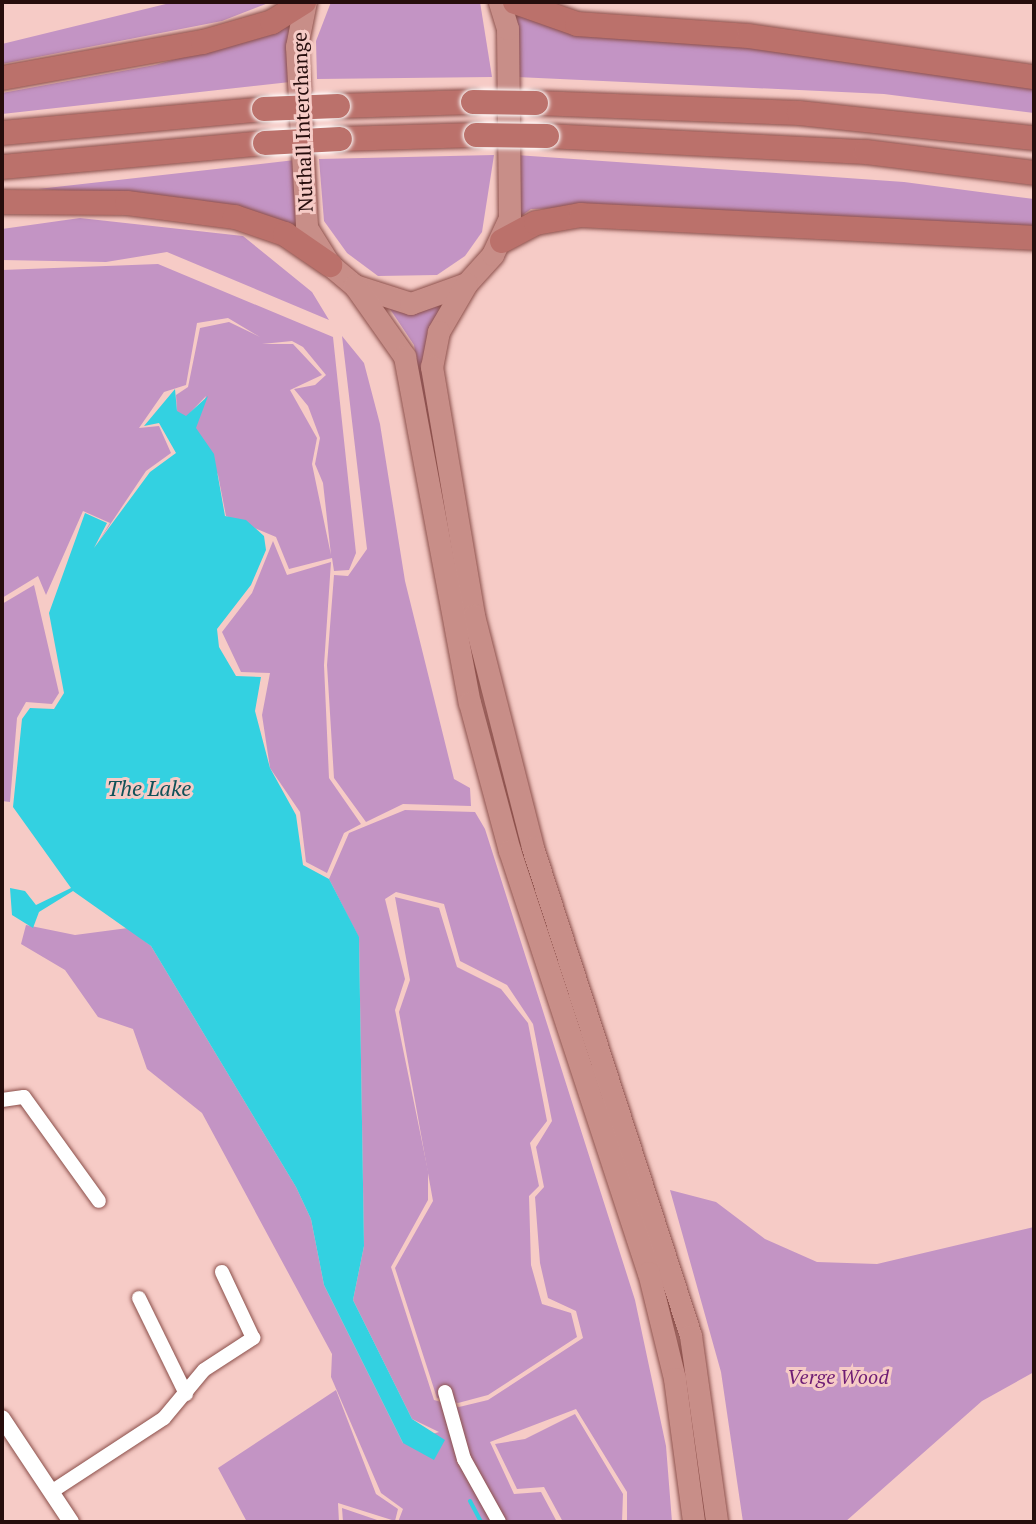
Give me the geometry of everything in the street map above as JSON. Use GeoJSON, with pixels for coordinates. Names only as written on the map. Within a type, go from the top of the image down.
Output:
{"type":"FeatureCollection","features":[{"type":"Feature","properties":{"kind":"highway"},"geometry":{"type":"LineString","coordinates":[[2,78],[213,40],[272,22],[305,2]]}},
{"type":"Feature","properties":{"kind":"highway","name":"Nuthall Interchange"},"geometry":{"type":"LineString","coordinates":[[305,2],[297,47],[301,208],[330,265],[355,286],[411,304],[467,284]]}},
{"type":"Feature","properties":{"kind":"highway"},"geometry":{"type":"LineString","coordinates":[[500,2],[513,160],[502,241]]}},
{"type":"Feature","properties":{"kind":"highway"},"geometry":{"type":"LineString","coordinates":[[515,2],[555,19],[840,47],[1034,77]]}},
{"type":"Feature","properties":{"kind":"highway"},"geometry":{"type":"LineString","coordinates":[[537,2],[620,25]]}},
{"type":"Feature","properties":{"kind":"highway"},"geometry":{"type":"LineString","coordinates":[[2,133],[264,109],[473,102],[799,113],[1034,138]]}},
{"type":"Feature","properties":{"kind":"highway"},"geometry":{"type":"LineString","coordinates":[[2,167],[265,143],[476,135],[866,152],[1034,173]]}},
{"type":"Feature","properties":{"kind":"highway"},"geometry":{"type":"LineString","coordinates":[[2,202],[127,203],[235,217],[285,234],[330,265]]}},
{"type":"Feature","properties":{"kind":"highway"},"geometry":{"type":"LineString","coordinates":[[717,1522],[691,1336],[537,861],[474,616],[432,367],[439,332],[467,284],[502,241],[536,223],[581,215],[1034,238]]}},
{"type":"Feature","properties":{"kind":"highway"},"geometry":{"type":"LineString","coordinates":[[355,286],[405,357],[470,703],[510,851],[649,1273],[675,1379],[694,1522]]}},
{"type":"Feature","properties":{"kind":"street"},"geometry":{"type":"LineString","coordinates":[[2,1100],[24,1097],[99,1201]]}},
{"type":"Feature","properties":{"kind":"street"},"geometry":{"type":"LineString","coordinates":[[51,1492],[164,1418],[204,1370],[253,1338],[222,1272]]}},
{"type":"Feature","properties":{"kind":"street"},"geometry":{"type":"LineString","coordinates":[[139,1298],[186,1394]]}},
{"type":"Feature","properties":{"kind":"street"},"geometry":{"type":"LineString","coordinates":[[445,1392],[464,1459],[499,1522]]}},
{"type":"Feature","properties":{"kind":"street"},"geometry":{"type":"LineString","coordinates":[[2,1418],[71,1522]]}},
{"type":"Feature","properties":{"kind":"green space"},"geometry":{"type":"Polygon","coordinates":[[[174,2],[271,2],[222,21],[2,64],[2,44],[174,2]]]}},
{"type":"Feature","properties":{"kind":"green space"},"geometry":{"type":"Polygon","coordinates":[[[331,2],[480,2],[492,77],[317,79],[316,41],[331,2]]]}},
{"type":"Feature","properties":{"kind":"green space"},"geometry":{"type":"Polygon","coordinates":[[[508,6],[1034,86],[1034,113],[884,94],[517,77],[508,6]]]}},
{"type":"Feature","properties":{"kind":"green space"},"geometry":{"type":"Polygon","coordinates":[[[291,26],[290,82],[2,114],[2,93],[155,65],[291,26]]]}},
{"type":"Feature","properties":{"kind":"green space"},"geometry":{"type":"Polygon","coordinates":[[[494,155],[482,232],[465,256],[437,275],[378,276],[347,253],[324,221],[319,159],[494,155]]]}},
{"type":"Feature","properties":{"kind":"green space"},"geometry":{"type":"Polygon","coordinates":[[[516,155],[904,182],[1034,199],[1034,230],[633,207],[531,209],[517,219],[516,155]]]}},
{"type":"Feature","properties":{"kind":"green space"},"geometry":{"type":"Polygon","coordinates":[[[295,160],[299,226],[199,200],[38,189],[295,160]]]}},
{"type":"Feature","properties":{"kind":"green space"},"geometry":{"type":"Polygon","coordinates":[[[80,218],[243,236],[312,292],[329,320],[167,252],[106,262],[2,260],[2,229],[80,218]]]}},
{"type":"Feature","properties":{"kind":"green space"},"geometry":{"type":"Polygon","coordinates":[[[158,264],[333,337],[356,553],[349,570],[334,571],[332,558],[289,569],[276,537],[226,516],[218,475],[195,428],[206,396],[186,417],[177,412],[176,395],[188,387],[200,328],[229,322],[260,337],[228,318],[197,323],[186,385],[164,392],[139,428],[159,426],[171,453],[146,471],[97,544],[110,523],[83,511],[46,595],[38,576],[2,598],[2,270],[158,264]],[[292,341],[262,344],[293,344],[322,375],[290,390],[317,438],[312,464],[331,555],[323,483],[315,464],[320,438],[308,406],[294,389],[315,385],[326,375],[303,347],[292,341]]]}},
{"type":"Feature","properties":{"kind":"green space"},"geometry":{"type":"Polygon","coordinates":[[[444,304],[435,322],[444,529],[414,345],[390,309],[444,304]]]}},
{"type":"Feature","properties":{"kind":"green space"},"geometry":{"type":"Polygon","coordinates":[[[342,336],[364,363],[380,424],[405,581],[454,779],[470,788],[471,806],[403,804],[366,822],[334,778],[327,665],[334,575],[348,576],[367,549],[342,336]]]}},
{"type":"Feature","properties":{"kind":"green space"},"geometry":{"type":"Polygon","coordinates":[[[273,541],[287,575],[331,562],[324,665],[329,778],[361,824],[344,833],[327,873],[306,862],[300,812],[270,768],[262,715],[270,673],[241,672],[222,632],[252,593],[273,541]]]}},
{"type":"Feature","properties":{"kind":"green space"},"geometry":{"type":"Polygon","coordinates":[[[34,585],[59,693],[52,704],[26,702],[17,718],[10,802],[2,801],[2,604],[34,585]]]}},
{"type":"Feature","properties":{"kind":"green space"},"geometry":{"type":"Polygon","coordinates":[[[405,810],[475,812],[485,829],[635,1300],[666,1446],[672,1522],[627,1522],[627,1492],[576,1409],[490,1442],[514,1494],[541,1492],[557,1522],[398,1522],[403,1509],[381,1493],[331,1377],[332,1354],[202,1113],[147,1069],[133,1029],[98,1017],[65,970],[21,944],[26,925],[75,935],[128,928],[151,946],[296,1187],[311,1219],[324,1285],[403,1443],[439,1432],[412,1419],[353,1300],[364,1246],[359,938],[329,879],[349,833],[405,810]],[[396,892],[385,899],[405,979],[395,1010],[428,1171],[428,1200],[391,1267],[434,1400],[459,1407],[488,1400],[583,1338],[576,1311],[548,1298],[540,1263],[535,1197],[544,1187],[536,1147],[552,1121],[533,1024],[507,985],[460,961],[444,904],[396,892]]]}},
{"type":"Feature","properties":{"kind":"green space"},"geometry":{"type":"Polygon","coordinates":[[[395,897],[439,908],[457,967],[501,989],[528,1023],[547,1121],[530,1143],[539,1186],[529,1196],[531,1265],[542,1304],[571,1313],[577,1337],[488,1395],[458,1403],[437,1398],[395,1268],[433,1201],[399,1012],[410,980],[395,897]]]}},
{"type":"Feature","properties":{"kind":"green space","name":"Verge Wood"},"geometry":{"type":"Polygon","coordinates":[[[670,1190],[716,1202],[765,1239],[817,1262],[877,1264],[1034,1227],[1034,1372],[982,1401],[845,1522],[743,1522],[721,1372],[670,1190]]]}},
{"type":"Feature","properties":{"kind":"green space"},"geometry":{"type":"Polygon","coordinates":[[[336,1390],[376,1494],[398,1509],[395,1521],[338,1503],[339,1522],[247,1522],[218,1468],[336,1390]]]}},
{"type":"Feature","properties":{"kind":"green space"},"geometry":{"type":"Polygon","coordinates":[[[575,1414],[623,1494],[622,1522],[563,1522],[544,1487],[517,1489],[495,1444],[525,1439],[575,1414]]]}},
{"type":"Feature","properties":{"kind":"green space"},"geometry":{"type":"Polygon","coordinates":[[[342,1508],[383,1522],[343,1522],[342,1508]]]}},
{"type":"Feature","properties":{"kind":"water","name":"The Lake"},"geometry":{"type":"Polygon","coordinates":[[[175,389],[177,411],[186,416],[208,396],[196,428],[214,454],[225,516],[246,520],[264,536],[266,550],[251,585],[217,629],[219,647],[236,676],[261,677],[255,711],[270,768],[296,815],[303,865],[329,879],[359,937],[364,1246],[353,1300],[412,1419],[445,1440],[434,1460],[403,1443],[324,1285],[311,1219],[296,1187],[151,946],[73,891],[39,912],[33,928],[12,915],[10,888],[25,891],[36,905],[71,888],[13,807],[22,719],[30,708],[54,709],[64,693],[49,613],[85,513],[107,523],[94,548],[150,472],[176,453],[159,423],[144,426],[175,389]]]}},
{"type":"Feature","properties":{"kind":"waterway"},"geometry":{"type":"LineString","coordinates":[[470,1501],[481,1522]]}}]}
